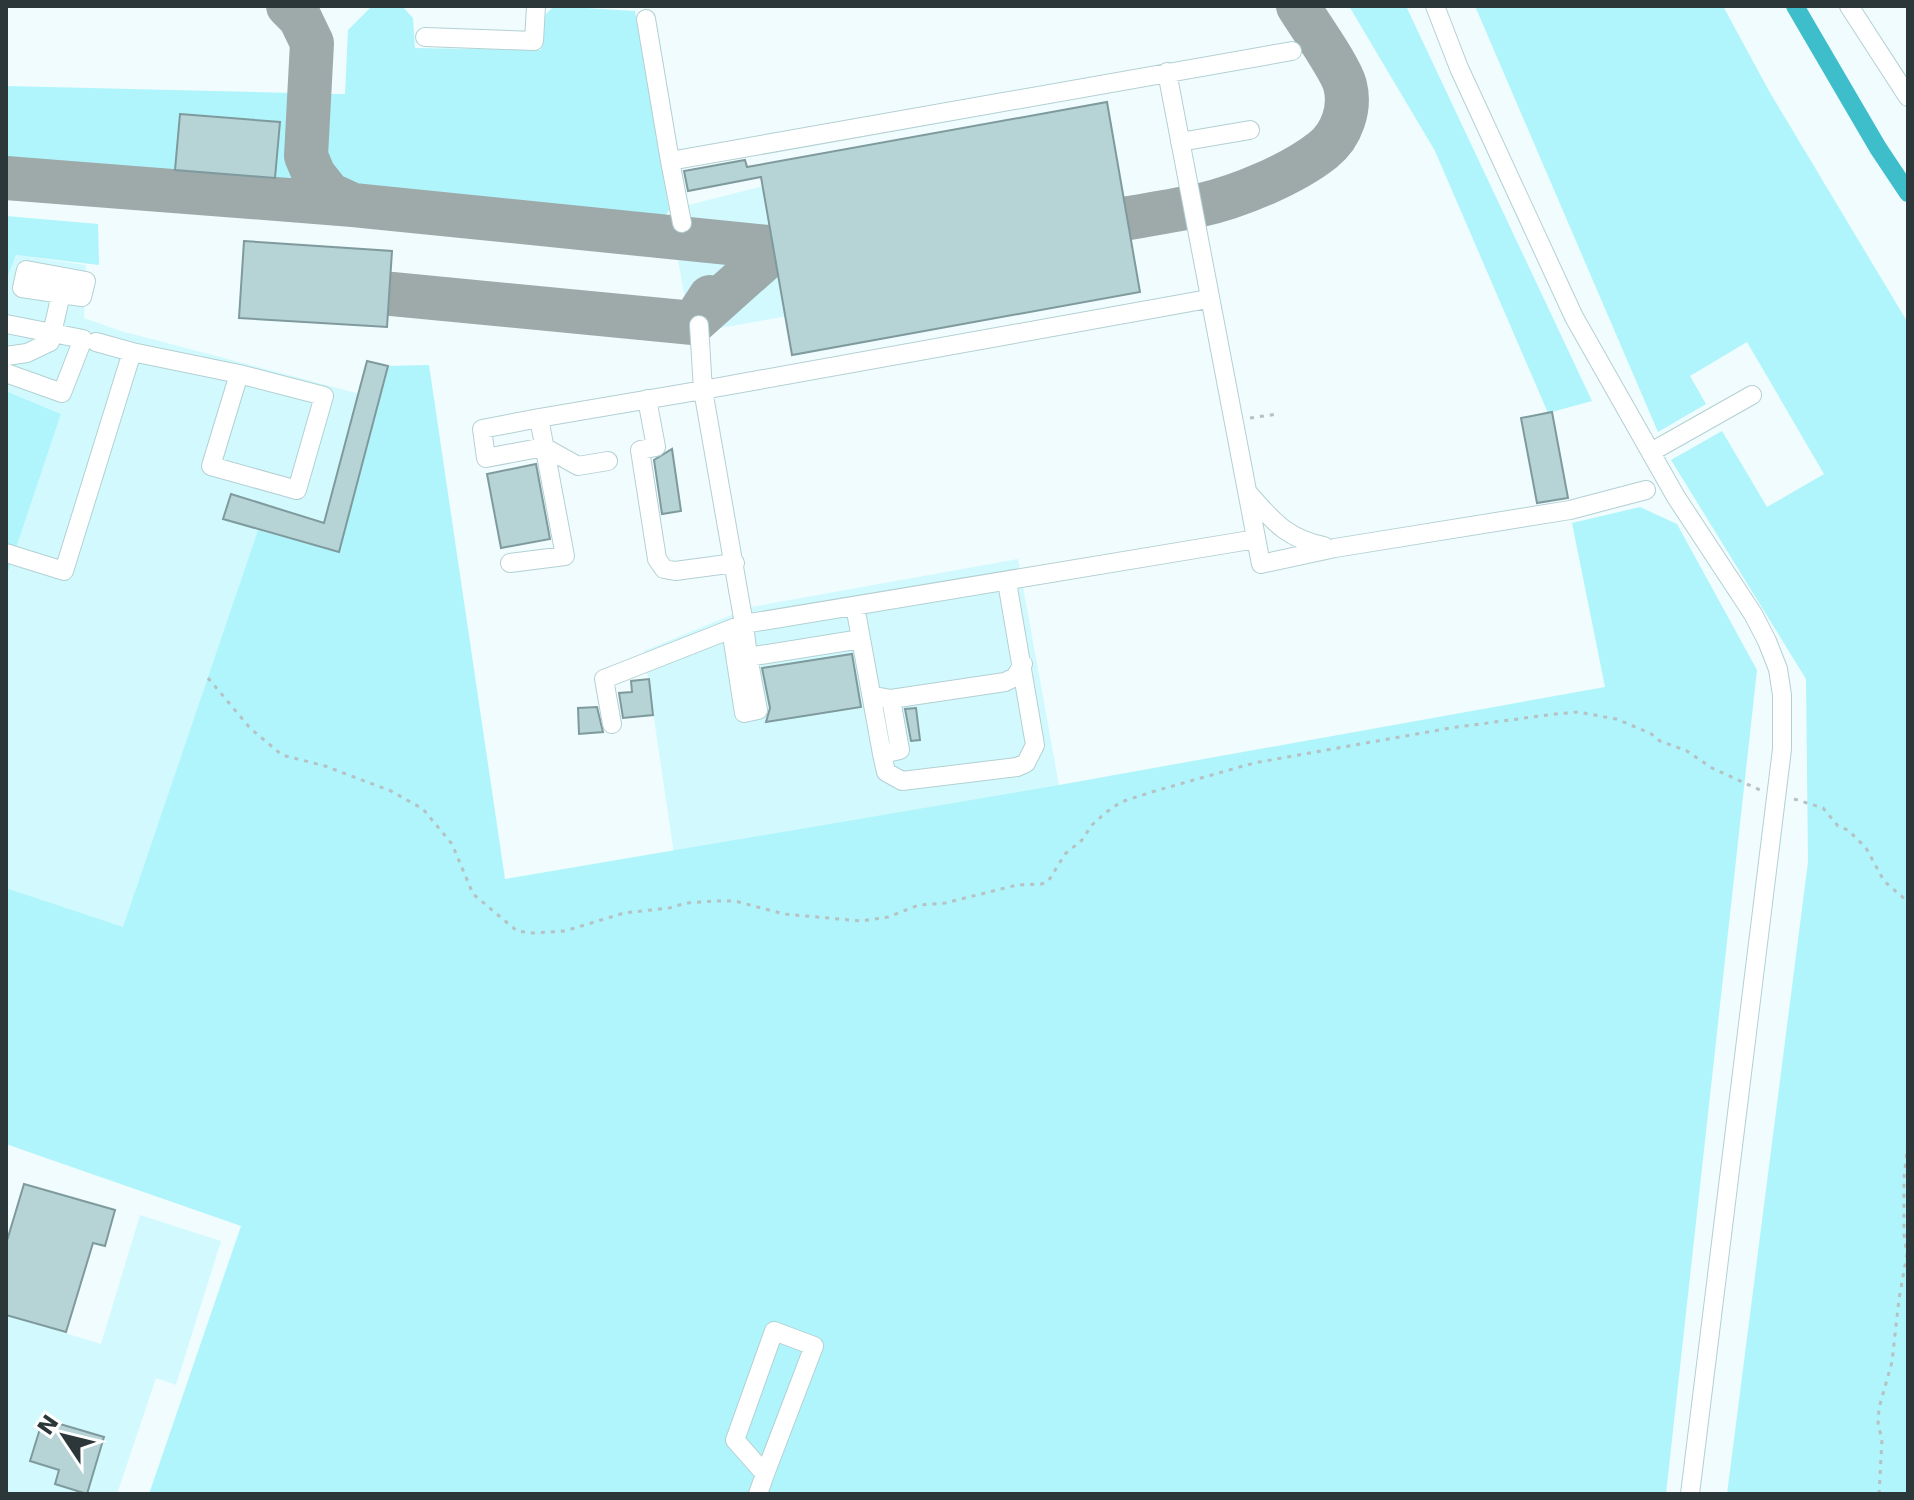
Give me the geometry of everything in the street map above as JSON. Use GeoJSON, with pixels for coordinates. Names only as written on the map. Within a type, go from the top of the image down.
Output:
{"type":"FeatureCollection","features":[{"type":"Feature","properties":{"kind":"street"},"geometry":{"type":"LineString","coordinates":[[425,37],[534,41],[536,6]]}},
{"type":"Feature","properties":{"kind":"street"},"geometry":{"type":"LineString","coordinates":[[1435,6],[1459,68],[1574,317],[1676,497],[1753,614],[1778,669],[1782,695],[1782,749],[1690,1494]]}},
{"type":"Feature","properties":{"kind":"street"},"geometry":{"type":"LineString","coordinates":[[1849,6],[1908,97]]}},
{"type":"Feature","properties":{"kind":"street"},"geometry":{"type":"LineString","coordinates":[[646,19],[682,223]]}},
{"type":"Feature","properties":{"kind":"street"},"geometry":{"type":"LineString","coordinates":[[670,161],[1292,51]]}},
{"type":"Feature","properties":{"kind":"street"},"geometry":{"type":"LineString","coordinates":[[1167,72],[1261,564],[1335,548],[1570,510],[1646,490],[1663,491],[1676,497]]}},
{"type":"Feature","properties":{"kind":"street"},"geometry":{"type":"LineString","coordinates":[[1180,142],[1250,130]]}},
{"type":"Feature","properties":{"kind":"street"},"geometry":{"type":"LineString","coordinates":[[6,356],[27,353],[50,342],[61,294]]}},
{"type":"Feature","properties":{"kind":"street"},"geometry":{"type":"LineString","coordinates":[[608,461],[578,466],[544,447],[486,458],[482,429],[1208,299]]}},
{"type":"Feature","properties":{"kind":"street"},"geometry":{"type":"LineString","coordinates":[[6,324],[83,339],[62,393],[6,373]]}},
{"type":"Feature","properties":{"kind":"street"},"geometry":{"type":"LineString","coordinates":[[699,325],[703,390],[735,563],[738,627],[744,713],[758,710],[748,657],[738,627]]}},
{"type":"Feature","properties":{"kind":"street"},"geometry":{"type":"LineString","coordinates":[[96,342],[239,374],[324,396],[297,490],[211,466],[239,374]]}},
{"type":"Feature","properties":{"kind":"street"},"geometry":{"type":"LineString","coordinates":[[6,553],[64,571],[132,352]]}},
{"type":"Feature","properties":{"kind":"street"},"geometry":{"type":"LineString","coordinates":[[1654,458],[1752,395]]}},
{"type":"Feature","properties":{"kind":"street"},"geometry":{"type":"LineString","coordinates":[[647,399],[656,447],[640,450],[657,559],[664,569],[675,571],[735,563]]}},
{"type":"Feature","properties":{"kind":"street"},"geometry":{"type":"LineString","coordinates":[[510,563],[565,556],[539,418]]}},
{"type":"Feature","properties":{"kind":"street"},"geometry":{"type":"LineString","coordinates":[[1646,490],[1654,481],[1654,458]]}},
{"type":"Feature","properties":{"kind":"street"},"geometry":{"type":"LineString","coordinates":[[1246,491],[1274,523],[1301,542],[1335,548]]}},
{"type":"Feature","properties":{"kind":"street"},"geometry":{"type":"LineString","coordinates":[[612,724],[604,679],[738,627],[1256,539]]}},
{"type":"Feature","properties":{"kind":"street"},"geometry":{"type":"LineString","coordinates":[[855,606],[886,772],[902,781],[1017,767],[1026,763],[1035,745],[1007,582]]}},
{"type":"Feature","properties":{"kind":"street"},"geometry":{"type":"LineString","coordinates":[[781,618],[786,651]]}},
{"type":"Feature","properties":{"kind":"street"},"geometry":{"type":"LineString","coordinates":[[748,657],[861,639]]}},
{"type":"Feature","properties":{"kind":"street"},"geometry":{"type":"LineString","coordinates":[[869,686],[879,696],[891,699],[1005,682],[1015,677],[1023,664]]}},
{"type":"Feature","properties":{"kind":"street"},"geometry":{"type":"LineString","coordinates":[[882,754],[900,750],[891,699]]}},
{"type":"Feature","properties":{"kind":"street"},"geometry":{"type":"LineString","coordinates":[[758,1494],[814,1346],[774,1331],[735,1440],[765,1474]]}},
{"type":"Feature","properties":{"kind":"path"},"geometry":{"type":"LineString","coordinates":[[1250,418],[1278,414]]}},
{"type":"Feature","properties":{"kind":"path"},"geometry":{"type":"LineString","coordinates":[[208,678],[250,728],[282,755],[325,766],[391,791],[423,809],[452,844],[473,894],[517,931],[565,931],[624,913],[715,901],[735,901],[784,914],[812,917],[861,921],[888,917],[919,905],[945,903],[1030,882],[1042,884],[1049,880],[1065,854],[1105,813],[1121,802],[1189,780],[1254,763],[1347,746],[1450,728],[1578,712],[1616,719],[1687,751],[1712,768],[1776,795],[1801,799],[1823,808],[1838,826],[1859,839],[1884,881],[1908,902]]}},
{"type":"Feature","properties":{"kind":"path"},"geometry":{"type":"LineString","coordinates":[[1879,1494],[1882,1439],[1878,1425],[1879,1408],[1892,1362],[1907,1254],[1904,1178],[1908,1140]]}},
{"type":"Feature","properties":{"kind":"shaded area"},"geometry":{"type":"Polygon","coordinates":[[[372,6],[402,6],[413,18],[415,48],[541,50],[543,17],[554,6],[635,11],[669,210],[659,226],[361,195],[362,191],[350,190],[350,183],[335,182],[336,176],[326,174],[327,163],[322,162],[323,146],[319,146],[321,106],[328,104],[329,94],[345,94],[348,30],[372,6]]]}},
{"type":"Feature","properties":{"kind":"shaded area"},"geometry":{"type":"Polygon","coordinates":[[[1349,6],[1406,6],[1592,401],[1548,413],[1435,151],[1349,6]]]}},
{"type":"Feature","properties":{"kind":"shaded area"},"geometry":{"type":"Polygon","coordinates":[[[1475,6],[1723,6],[1769,91],[1908,323],[1908,1494],[1727,1494],[1808,862],[1806,679],[1671,460],[1722,431],[1767,507],[1824,474],[1747,342],[1690,376],[1706,404],[1658,432],[1475,6]]]}},
{"type":"Feature","properties":{"kind":"shaded area"},"geometry":{"type":"Polygon","coordinates":[[[6,86],[292,93],[299,104],[294,191],[6,170],[6,86]]]}},
{"type":"Feature","properties":{"kind":"shaded area"},"geometry":{"type":"Polygon","coordinates":[[[763,186],[788,316],[691,333],[669,210],[763,186]]]}},
{"type":"Feature","properties":{"kind":"shaded area"},"geometry":{"type":"Polygon","coordinates":[[[6,216],[98,224],[99,265],[16,255],[6,281],[6,216]]]}},
{"type":"Feature","properties":{"kind":"shaded area"},"geometry":{"type":"Polygon","coordinates":[[[16,255],[86,265],[84,318],[121,331],[379,399],[339,552],[258,531],[123,928],[6,888],[6,578],[61,414],[6,391],[6,281],[16,255]]]}},
{"type":"Feature","properties":{"kind":"shaded area"},"geometry":{"type":"Polygon","coordinates":[[[429,365],[505,879],[1059,785],[1605,687],[1572,523],[1640,507],[1677,524],[1757,670],[1666,1494],[149,1494],[241,1226],[6,1144],[6,888],[123,927],[258,530],[339,552],[388,366],[429,365]]]}},
{"type":"Feature","properties":{"kind":"shaded area"},"geometry":{"type":"Polygon","coordinates":[[[6,391],[61,414],[6,578],[6,391]]]}},
{"type":"Feature","properties":{"kind":"shaded area"},"geometry":{"type":"Polygon","coordinates":[[[1018,559],[1059,785],[674,854],[644,651],[751,607],[1018,559]]]}},
{"type":"Feature","properties":{"kind":"shaded area"},"geometry":{"type":"Polygon","coordinates":[[[140,1215],[221,1241],[176,1385],[156,1378],[117,1494],[6,1494],[6,1315],[101,1344],[140,1215]]]}},
{"type":"Feature","properties":{"kind":"building"},"geometry":{"type":"Polygon","coordinates":[[[1107,102],[1140,292],[792,355],[761,177],[688,191],[684,171],[745,160],[747,167],[1107,102]]]}},
{"type":"Feature","properties":{"kind":"building"},"geometry":{"type":"Polygon","coordinates":[[[180,114],[280,122],[275,178],[175,170],[180,114]]]}},
{"type":"Feature","properties":{"kind":"building"},"geometry":{"type":"Polygon","coordinates":[[[244,241],[392,251],[387,327],[239,318],[244,241]]]}},
{"type":"Feature","properties":{"kind":"building"},"geometry":{"type":"Polygon","coordinates":[[[367,361],[388,366],[339,552],[223,519],[231,494],[324,523],[367,361]]]}},
{"type":"Feature","properties":{"kind":"building"},"geometry":{"type":"Polygon","coordinates":[[[1552,412],[1568,498],[1537,503],[1521,418],[1552,412]]]}},
{"type":"Feature","properties":{"kind":"building"},"geometry":{"type":"Polygon","coordinates":[[[672,449],[681,511],[662,514],[654,460],[672,449]]]}},
{"type":"Feature","properties":{"kind":"building"},"geometry":{"type":"Polygon","coordinates":[[[536,464],[550,539],[501,548],[487,474],[536,464]]]}},
{"type":"Feature","properties":{"kind":"building"},"geometry":{"type":"Polygon","coordinates":[[[852,654],[861,707],[766,722],[770,708],[762,668],[852,654]]]}},
{"type":"Feature","properties":{"kind":"building"},"geometry":{"type":"Polygon","coordinates":[[[649,679],[653,715],[623,718],[619,693],[632,692],[631,681],[649,679]]]}},
{"type":"Feature","properties":{"kind":"building"},"geometry":{"type":"Polygon","coordinates":[[[597,707],[603,732],[579,734],[578,708],[597,707]]]}},
{"type":"Feature","properties":{"kind":"building"},"geometry":{"type":"Polygon","coordinates":[[[916,708],[920,740],[911,741],[905,709],[916,708]]]}},
{"type":"Feature","properties":{"kind":"building"},"geometry":{"type":"Polygon","coordinates":[[[24,1184],[115,1210],[105,1246],[93,1243],[66,1332],[6,1315],[6,1244],[24,1184]]]}},
{"type":"Feature","properties":{"kind":"building"},"geometry":{"type":"Polygon","coordinates":[[[43,1419],[104,1437],[87,1494],[55,1484],[59,1470],[30,1461],[43,1419]]]}},
{"type":"Feature","properties":{"kind":"waterway"},"geometry":{"type":"LineString","coordinates":[[1795,6],[1878,148],[1908,193]]}},
{"type":"Feature","properties":{"kind":"taxiway"},"geometry":{"type":"LineString","coordinates":[[288,6],[300,18],[312,43],[306,156],[314,175],[329,194],[353,205]]}},
{"type":"Feature","properties":{"kind":"taxiway"},"geometry":{"type":"LineString","coordinates":[[1129,218],[1201,205],[1248,190],[1296,168],[1330,144],[1346,112],[1345,85],[1298,6]]}},
{"type":"Feature","properties":{"kind":"taxiway"},"geometry":{"type":"LineString","coordinates":[[6,178],[353,205],[777,248],[693,323]]}},
{"type":"Feature","properties":{"kind":"taxiway"},"geometry":{"type":"LineString","coordinates":[[392,294],[693,323],[710,297]]}}]}
